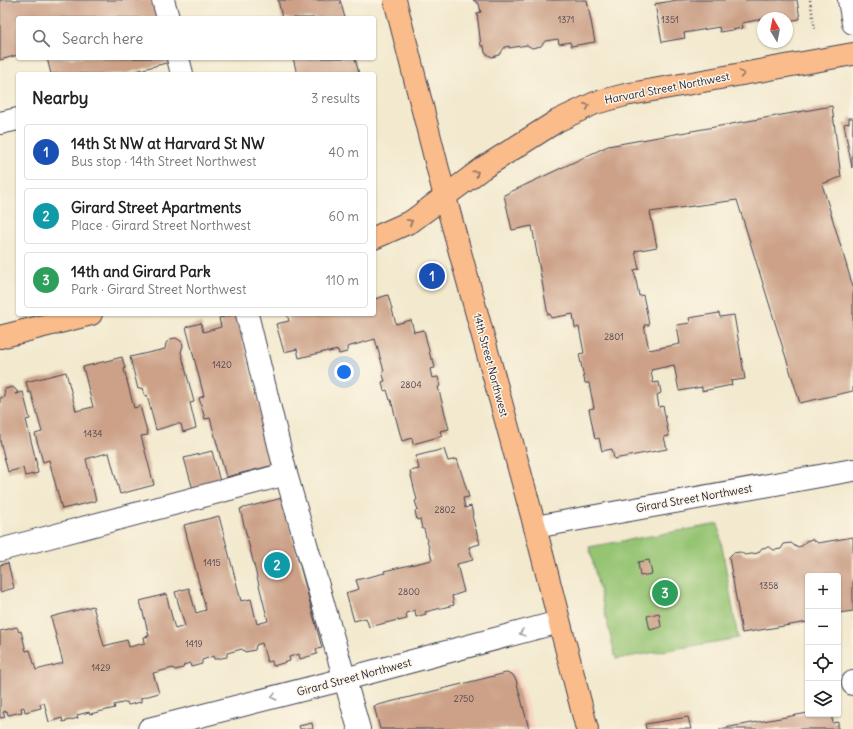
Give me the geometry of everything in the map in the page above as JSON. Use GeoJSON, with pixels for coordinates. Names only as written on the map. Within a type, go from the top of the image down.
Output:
{"type":"FeatureCollection","features":[{"type":"Feature","properties":{"kind":"main road","name":"14th Street Northwest"},"geometry":{"type":"LineString","coordinates":[[395,0],[445,197],[535,527],[587,729]]}},
{"type":"Feature","properties":{"kind":"main road","name":"Harvard Street Northwest"},"geometry":{"type":"LineString","coordinates":[[376,237],[412,221],[483,168],[557,121],[595,103],[632,94],[853,54]]}},
{"type":"Feature","properties":{"kind":"main road"},"geometry":{"type":"LineString","coordinates":[[0,337],[83,316]]}},
{"type":"Feature","properties":{"kind":"street"},"geometry":{"type":"LineString","coordinates":[[163,0],[167,16]]}},
{"type":"Feature","properties":{"kind":"street"},"geometry":{"type":"LineString","coordinates":[[849,0],[853,23]]}},
{"type":"Feature","properties":{"kind":"street"},"geometry":{"type":"LineString","coordinates":[[178,60],[182,72]]}},
{"type":"Feature","properties":{"kind":"street"},"geometry":{"type":"LineString","coordinates":[[0,123],[16,119]]}},
{"type":"Feature","properties":{"kind":"street"},"geometry":{"type":"LineString","coordinates":[[247,316],[286,474],[359,729]]}},
{"type":"Feature","properties":{"kind":"street","name":"Girard Street Northwest"},"geometry":{"type":"LineString","coordinates":[[535,527],[853,470]]}},
{"type":"Feature","properties":{"kind":"street"},"geometry":{"type":"LineString","coordinates":[[0,550],[286,474]]}},
{"type":"Feature","properties":{"kind":"street","name":"Girard Street Northwest"},"geometry":{"type":"LineString","coordinates":[[149,729],[559,622]]}},
{"type":"Feature","properties":{"kind":"path"},"geometry":{"type":"LineString","coordinates":[[810,0],[815,29]]}},
{"type":"Feature","properties":{"kind":"shaded area"},"geometry":{"type":"Polygon","coordinates":[[[517,668],[534,729],[495,729],[482,677],[517,668]]]}},
{"type":"Feature","properties":{"kind":"green space"},"geometry":{"type":"Polygon","coordinates":[[[718,524],[738,638],[616,659],[589,547],[718,524]]]}},
{"type":"Feature","properties":{"kind":"building"},"geometry":{"type":"Polygon","coordinates":[[[0,0],[154,0],[158,16],[16,16],[16,56],[0,60],[0,0]]]}},
{"type":"Feature","properties":{"kind":"building"},"geometry":{"type":"Polygon","coordinates":[[[278,0],[340,0],[344,16],[282,16],[278,0]]]}},
{"type":"Feature","properties":{"kind":"building"},"geometry":{"type":"Polygon","coordinates":[[[473,0],[587,0],[595,42],[571,46],[570,42],[559,44],[558,39],[545,41],[541,46],[532,48],[527,45],[509,48],[509,46],[505,47],[499,55],[492,57],[485,53],[484,46],[481,46],[477,13],[481,12],[479,4],[473,0]]]}},
{"type":"Feature","properties":{"kind":"building"},"geometry":{"type":"Polygon","coordinates":[[[677,0],[797,0],[800,19],[793,20],[793,12],[757,12],[757,20],[742,23],[743,28],[720,32],[719,27],[684,33],[685,38],[662,42],[655,4],[677,0]]]}},
{"type":"Feature","properties":{"kind":"building"},"geometry":{"type":"Polygon","coordinates":[[[48,60],[170,60],[170,62],[132,72],[50,72],[48,60]]]}},
{"type":"Feature","properties":{"kind":"building"},"geometry":{"type":"Polygon","coordinates":[[[294,60],[356,60],[358,72],[296,72],[294,60]]]}},
{"type":"Feature","properties":{"kind":"building"},"geometry":{"type":"Polygon","coordinates":[[[832,106],[841,177],[822,184],[853,287],[853,391],[800,403],[737,200],[650,212],[657,247],[635,251],[639,269],[634,270],[639,296],[643,295],[647,314],[649,325],[644,325],[649,350],[680,344],[677,325],[690,323],[689,318],[719,313],[720,317],[734,315],[745,379],[731,381],[732,385],[702,391],[702,387],[679,391],[674,365],[651,370],[653,383],[659,382],[661,393],[657,395],[659,407],[663,406],[669,436],[664,437],[667,449],[614,459],[612,449],[602,451],[599,438],[595,439],[589,409],[594,408],[589,383],[585,383],[579,354],[584,353],[579,327],[575,328],[573,314],[551,318],[550,314],[548,315],[532,226],[512,230],[504,195],[608,146],[832,106]]]}},
{"type":"Feature","properties":{"kind":"building"},"geometry":{"type":"Polygon","coordinates":[[[849,118],[853,118],[852,168],[844,124],[849,123],[849,118]]]}},
{"type":"Feature","properties":{"kind":"building"},"geometry":{"type":"Polygon","coordinates":[[[388,295],[396,324],[411,320],[414,332],[424,330],[431,359],[433,359],[435,368],[430,369],[432,378],[438,377],[440,386],[438,387],[449,429],[440,431],[442,436],[413,444],[412,438],[402,441],[391,400],[387,390],[384,391],[382,382],[385,381],[382,372],[384,371],[375,339],[347,347],[347,352],[339,354],[338,350],[328,351],[299,358],[297,349],[284,352],[276,324],[289,321],[288,316],[376,316],[376,299],[388,295]]]}},
{"type":"Feature","properties":{"kind":"building"},"geometry":{"type":"Polygon","coordinates":[[[237,316],[274,465],[226,477],[210,418],[205,419],[199,398],[204,396],[186,327],[201,323],[203,332],[221,327],[219,318],[237,316]]]}},
{"type":"Feature","properties":{"kind":"building"},"geometry":{"type":"Polygon","coordinates":[[[176,338],[182,342],[183,346],[181,352],[194,402],[190,403],[196,428],[183,432],[181,424],[156,430],[147,395],[145,396],[143,388],[138,389],[130,357],[165,349],[166,343],[170,339],[176,338]]]}},
{"type":"Feature","properties":{"kind":"building"},"geometry":{"type":"Polygon","coordinates":[[[122,357],[134,408],[140,406],[148,435],[141,436],[154,485],[120,494],[109,453],[107,453],[86,459],[96,501],[62,509],[49,460],[43,462],[35,434],[42,432],[31,392],[29,393],[26,382],[66,372],[76,411],[93,407],[83,367],[122,357]]]}},
{"type":"Feature","properties":{"kind":"building"},"geometry":{"type":"Polygon","coordinates":[[[13,387],[18,392],[15,394],[23,392],[30,419],[26,420],[37,465],[38,473],[25,476],[23,468],[8,472],[0,441],[0,398],[5,397],[5,389],[13,387]]]}},
{"type":"Feature","properties":{"kind":"building"},"geometry":{"type":"Polygon","coordinates":[[[444,449],[448,461],[457,459],[469,497],[463,498],[465,508],[471,506],[472,516],[480,544],[469,547],[473,560],[457,564],[464,592],[452,596],[454,605],[425,612],[426,614],[416,617],[415,610],[406,613],[407,619],[369,627],[366,618],[354,621],[346,593],[359,589],[356,580],[385,573],[384,571],[432,560],[424,529],[422,529],[420,519],[417,520],[415,511],[418,510],[415,501],[417,500],[410,471],[419,469],[416,456],[444,449]]]}},
{"type":"Feature","properties":{"kind":"building"},"geometry":{"type":"Polygon","coordinates":[[[212,451],[221,486],[194,493],[184,458],[212,451]]]}},
{"type":"Feature","properties":{"kind":"building"},"geometry":{"type":"Polygon","coordinates":[[[282,498],[322,648],[316,649],[317,654],[300,659],[299,654],[289,657],[290,661],[273,666],[272,661],[267,662],[262,643],[256,645],[255,650],[245,652],[242,649],[227,653],[227,657],[214,659],[213,656],[202,660],[202,664],[191,667],[190,663],[184,665],[183,668],[175,670],[173,668],[153,673],[159,693],[141,698],[141,702],[128,705],[127,702],[114,705],[115,708],[90,714],[89,712],[77,715],[78,718],[63,722],[62,718],[49,722],[44,702],[40,704],[41,708],[25,712],[24,707],[21,708],[22,712],[8,715],[7,711],[3,712],[5,717],[0,718],[0,631],[17,627],[19,632],[21,631],[26,651],[30,650],[36,670],[63,663],[51,617],[93,606],[104,646],[127,640],[129,647],[145,643],[144,637],[149,636],[140,601],[166,594],[175,629],[185,626],[175,592],[189,588],[196,613],[206,610],[184,525],[219,516],[241,601],[251,599],[257,624],[268,621],[240,509],[282,498]]]}},
{"type":"Feature","properties":{"kind":"building"},"geometry":{"type":"Polygon","coordinates":[[[853,537],[853,611],[841,613],[841,573],[805,573],[805,622],[742,633],[729,557],[733,553],[740,552],[745,555],[758,553],[762,548],[769,547],[774,550],[781,549],[784,544],[791,543],[796,547],[802,546],[806,541],[812,539],[818,543],[853,537]]]}},
{"type":"Feature","properties":{"kind":"building"},"geometry":{"type":"Polygon","coordinates":[[[649,560],[652,574],[640,576],[638,562],[649,560]]]}},
{"type":"Feature","properties":{"kind":"building"},"geometry":{"type":"Polygon","coordinates":[[[8,563],[14,588],[0,592],[0,565],[8,563]]]}},
{"type":"Feature","properties":{"kind":"building"},"geometry":{"type":"Polygon","coordinates":[[[659,613],[661,627],[650,630],[647,616],[659,613]]]}},
{"type":"Feature","properties":{"kind":"building"},"geometry":{"type":"Polygon","coordinates":[[[506,673],[512,674],[516,680],[529,729],[380,729],[374,706],[506,673]]]}},
{"type":"Feature","properties":{"kind":"building"},"geometry":{"type":"Polygon","coordinates":[[[805,714],[805,717],[832,717],[833,723],[838,722],[838,729],[719,729],[805,714]]]}},
{"type":"Feature","properties":{"kind":"building"},"geometry":{"type":"Polygon","coordinates":[[[688,717],[691,729],[646,729],[645,724],[688,717]]]}},
{"type":"Feature","properties":{"kind":"building"},"geometry":{"type":"Polygon","coordinates":[[[312,723],[313,729],[300,729],[299,726],[312,723]]]}},
{"type":"Feature","properties":{"kind":"place","name":"14th St NW at Harvard St NW"},"geometry":{"type":"Point","coordinates":[432,276]}},
{"type":"Feature","properties":{"kind":"place","name":"Girard Street Apartments"},"geometry":{"type":"Point","coordinates":[277,565]}},
{"type":"Feature","properties":{"kind":"place","name":"14th and Girard Park"},"geometry":{"type":"Point","coordinates":[665,593]}}]}
